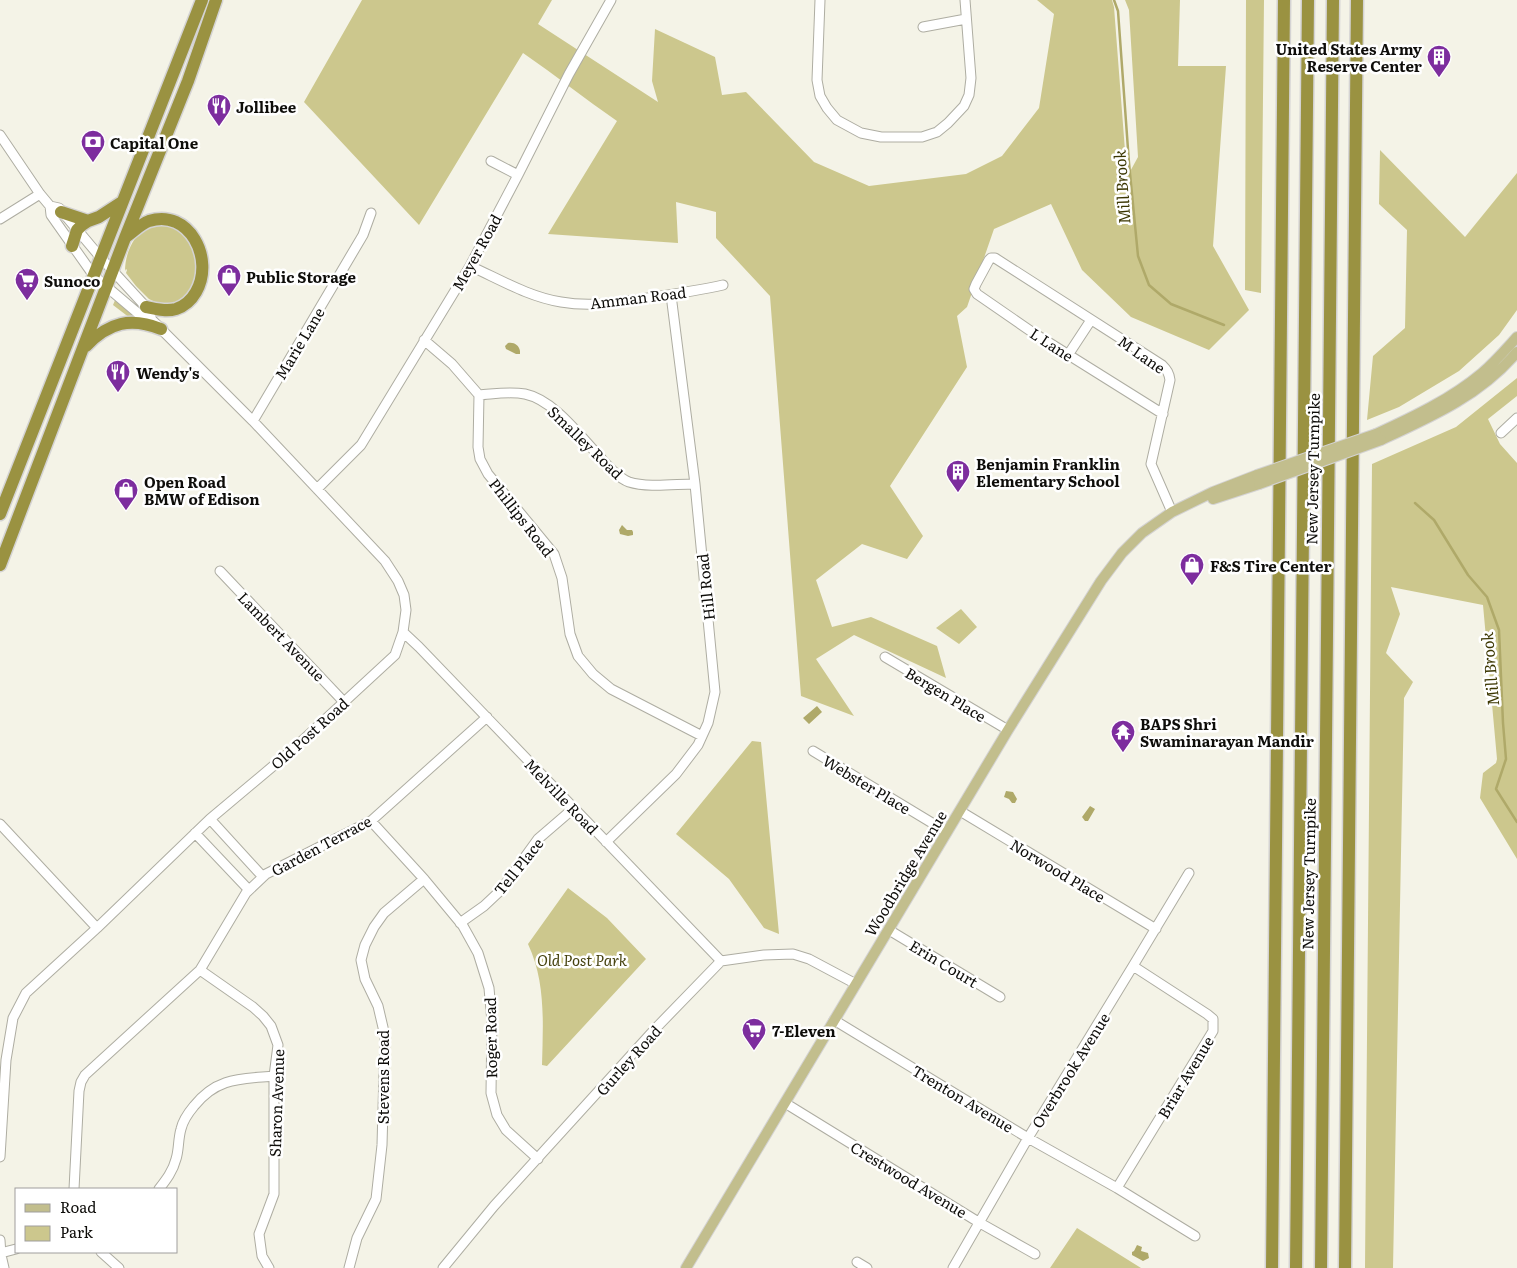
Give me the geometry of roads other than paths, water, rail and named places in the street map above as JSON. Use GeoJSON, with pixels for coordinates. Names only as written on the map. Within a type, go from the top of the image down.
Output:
{"type":"FeatureCollection","features":[{"type":"Feature","properties":{"kind":"highway"},"geometry":{"type":"LineString","coordinates":[[0,514],[202,0]]}},
{"type":"Feature","properties":{"kind":"highway"},"geometry":{"type":"LineString","coordinates":[[0,565],[188,81],[216,0]]}},
{"type":"Feature","properties":{"kind":"highway"},"geometry":{"type":"LineString","coordinates":[[1272,1268],[1284,0]]}},
{"type":"Feature","properties":{"kind":"highway","name":"New Jersey Turnpike"},"geometry":{"type":"LineString","coordinates":[[1296,1268],[1308,0]]}},
{"type":"Feature","properties":{"kind":"highway","name":"New Jersey Turnpike"},"geometry":{"type":"LineString","coordinates":[[1321,1268],[1333,0]]}},
{"type":"Feature","properties":{"kind":"highway"},"geometry":{"type":"LineString","coordinates":[[1345,1268],[1357,0]]}},
{"type":"Feature","properties":{"kind":"highway"},"geometry":{"type":"LineString","coordinates":[[56,209],[88,220],[99,218],[122,202]]}},
{"type":"Feature","properties":{"kind":"highway"},"geometry":{"type":"LineString","coordinates":[[72,246],[77,230],[88,220]]}},
{"type":"Feature","properties":{"kind":"highway"},"geometry":{"type":"LineString","coordinates":[[126,238],[149,221],[168,220],[186,229],[193,236],[202,257],[201,281],[195,295],[186,304],[171,310],[146,307]]}},
{"type":"Feature","properties":{"kind":"highway"},"geometry":{"type":"LineString","coordinates":[[82,350],[102,331],[118,325],[132,322],[162,329]]}},
{"type":"Feature","properties":{"kind":"main road","name":"Woodbridge Avenue"},"geometry":{"type":"LineString","coordinates":[[1378,437],[1444,400],[1482,373],[1517,337]]}},
{"type":"Feature","properties":{"kind":"main road","name":"Woodbridge Avenue"},"geometry":{"type":"LineString","coordinates":[[686,1268],[1008,730],[1087,603],[1122,553],[1142,533],[1172,512],[1433,416],[1477,390],[1517,352]]}},
{"type":"Feature","properties":{"kind":"street","name":"Meyer Road"},"geometry":{"type":"LineString","coordinates":[[317,489],[361,445],[470,266],[569,74],[611,0]]}},
{"type":"Feature","properties":{"kind":"street"},"geometry":{"type":"LineString","coordinates":[[820,0],[817,80],[820,96],[837,120],[861,133],[880,137],[922,136],[937,132],[964,106],[969,95],[971,78],[965,0]]}},
{"type":"Feature","properties":{"kind":"street"},"geometry":{"type":"LineString","coordinates":[[923,27],[966,19]]}},
{"type":"Feature","properties":{"kind":"street","name":"Old Post Road"},"geometry":{"type":"LineString","coordinates":[[0,135],[40,194],[77,230],[146,307],[152,320],[253,421],[385,561],[398,581],[404,596],[406,610],[403,632],[395,655],[290,751],[210,819],[97,928],[26,993],[13,1018],[6,1060],[1,1114],[0,1157]]}},
{"type":"Feature","properties":{"kind":"street"},"geometry":{"type":"LineString","coordinates":[[491,161],[518,175]]}},
{"type":"Feature","properties":{"kind":"street"},"geometry":{"type":"LineString","coordinates":[[0,219],[40,194]]}},
{"type":"Feature","properties":{"kind":"street","name":"Old Post Road"},"geometry":{"type":"LineString","coordinates":[[56,209],[51,215],[94,276],[140,316],[152,320]]}},
{"type":"Feature","properties":{"kind":"street","name":"Marie Lane"},"geometry":{"type":"LineString","coordinates":[[253,421],[363,235],[371,213]]}},
{"type":"Feature","properties":{"kind":"street","name":"M Lane"},"geometry":{"type":"LineString","coordinates":[[992,258],[995,258],[1166,369],[1170,380],[1151,464],[1172,512]]}},
{"type":"Feature","properties":{"kind":"street","name":"L Lane"},"geometry":{"type":"LineString","coordinates":[[992,258],[989,260],[976,284],[974,289],[977,294],[1068,355],[1163,414]]}},
{"type":"Feature","properties":{"kind":"street","name":"Amman Road"},"geometry":{"type":"LineString","coordinates":[[470,266],[525,292],[561,302],[599,305],[671,295],[723,285]]}},
{"type":"Feature","properties":{"kind":"street","name":"Hill Road"},"geometry":{"type":"LineString","coordinates":[[606,842],[676,774],[698,745],[708,723],[715,692],[695,484],[671,295]]}},
{"type":"Feature","properties":{"kind":"street"},"geometry":{"type":"LineString","coordinates":[[1068,355],[1091,320]]}},
{"type":"Feature","properties":{"kind":"street"},"geometry":{"type":"LineString","coordinates":[[424,340],[452,364],[479,395]]}},
{"type":"Feature","properties":{"kind":"street","name":"Smalley Road"},"geometry":{"type":"LineString","coordinates":[[479,395],[509,392],[525,394],[540,399],[558,412],[609,467],[628,481],[642,485],[695,484]]}},
{"type":"Feature","properties":{"kind":"street","name":"Phillips Road"},"geometry":{"type":"LineString","coordinates":[[479,395],[478,447],[480,459],[488,474],[554,554],[562,578],[570,634],[578,656],[593,674],[611,689],[702,736]]}},
{"type":"Feature","properties":{"kind":"street"},"geometry":{"type":"LineString","coordinates":[[1501,433],[1517,418]]}},
{"type":"Feature","properties":{"kind":"street","name":"Lambert Avenue"},"geometry":{"type":"LineString","coordinates":[[220,571],[344,702]]}},
{"type":"Feature","properties":{"kind":"street","name":"Melville Road"},"geometry":{"type":"LineString","coordinates":[[403,632],[413,640],[721,961]]}},
{"type":"Feature","properties":{"kind":"street","name":"Bergen Place"},"geometry":{"type":"LineString","coordinates":[[885,657],[1008,730]]}},
{"type":"Feature","properties":{"kind":"street","name":"Garden Terrace"},"geometry":{"type":"LineString","coordinates":[[74,1188],[81,1082],[85,1075],[200,970],[246,893],[263,877],[371,820],[487,717]]}},
{"type":"Feature","properties":{"kind":"street","name":"Webster Place"},"geometry":{"type":"LineString","coordinates":[[813,751],[947,832]]}},
{"type":"Feature","properties":{"kind":"street","name":"Tell Place"},"geometry":{"type":"LineString","coordinates":[[460,923],[484,906],[501,890],[538,839],[574,808]]}},
{"type":"Feature","properties":{"kind":"street","name":"Norwood Place"},"geometry":{"type":"LineString","coordinates":[[960,811],[1156,929]]}},
{"type":"Feature","properties":{"kind":"street"},"geometry":{"type":"LineString","coordinates":[[210,819],[263,877]]}},
{"type":"Feature","properties":{"kind":"street","name":"Roger Road"},"geometry":{"type":"LineString","coordinates":[[371,820],[424,879],[460,923],[478,953],[489,988],[492,1022],[491,1093],[496,1115],[506,1130],[538,1159]]}},
{"type":"Feature","properties":{"kind":"street"},"geometry":{"type":"LineString","coordinates":[[0,824],[97,928]]}},
{"type":"Feature","properties":{"kind":"street"},"geometry":{"type":"LineString","coordinates":[[195,833],[249,890]]}},
{"type":"Feature","properties":{"kind":"street","name":"Overbrook Avenue"},"geometry":{"type":"LineString","coordinates":[[953,1268],[1028,1138],[1189,873]]}},
{"type":"Feature","properties":{"kind":"street","name":"Stevens Road"},"geometry":{"type":"LineString","coordinates":[[349,1268],[357,1238],[376,1199],[382,1145],[384,1036],[378,1006],[365,979],[361,960],[365,945],[374,926],[384,913],[424,879]]}},
{"type":"Feature","properties":{"kind":"street","name":"Erin Court"},"geometry":{"type":"LineString","coordinates":[[889,930],[1000,997]]}},
{"type":"Feature","properties":{"kind":"street"},"geometry":{"type":"LineString","coordinates":[[721,961],[764,955],[793,954],[809,959],[856,984]]}},
{"type":"Feature","properties":{"kind":"street","name":"Gurley Road"},"geometry":{"type":"LineString","coordinates":[[443,1268],[494,1206],[655,1029],[721,961]]}},
{"type":"Feature","properties":{"kind":"street","name":"Briar Avenue"},"geometry":{"type":"LineString","coordinates":[[1117,1188],[1213,1031],[1212,1019],[1207,1014],[1134,966]]}},
{"type":"Feature","properties":{"kind":"street","name":"Sharon Avenue"},"geometry":{"type":"LineString","coordinates":[[200,970],[254,1007],[271,1026],[278,1045],[274,1076],[274,1194],[259,1234],[262,1256],[269,1268]]}},
{"type":"Feature","properties":{"kind":"street","name":"Trenton Avenue"},"geometry":{"type":"LineString","coordinates":[[834,1020],[1028,1138],[1117,1188],[1195,1236]]}},
{"type":"Feature","properties":{"kind":"street"},"geometry":{"type":"LineString","coordinates":[[160,1188],[168,1177],[176,1159],[184,1120],[196,1103],[217,1086],[228,1082],[274,1076]]}},
{"type":"Feature","properties":{"kind":"street","name":"Crestwood Avenue"},"geometry":{"type":"LineString","coordinates":[[785,1103],[1035,1254]]}},
{"type":"Feature","properties":{"kind":"street"},"geometry":{"type":"LineString","coordinates":[[0,1240],[4,1268]]}},
{"type":"Feature","properties":{"kind":"street"},"geometry":{"type":"LineString","coordinates":[[1,1253],[15,1249]]}},
{"type":"Feature","properties":{"kind":"street"},"geometry":{"type":"LineString","coordinates":[[102,1253],[120,1268]]}},
{"type":"Feature","properties":{"kind":"street"},"geometry":{"type":"LineString","coordinates":[[857,1262],[867,1268]]}},
{"type":"Feature","properties":{"kind":"waterway","name":"Mill Brook"},"geometry":{"type":"LineString","coordinates":[[1114,0],[1118,11],[1138,256],[1149,285],[1171,304],[1224,325]]}},
{"type":"Feature","properties":{"kind":"waterway","name":"Mill Brook"},"geometry":{"type":"LineString","coordinates":[[1415,503],[1434,520],[1468,575],[1487,597],[1499,630],[1506,759],[1496,789],[1517,822]]}},
{"type":"Feature","properties":{"kind":"place","name":"United States Army Reserve Center"},"geometry":{"type":"Point","coordinates":[1439,78]}},
{"type":"Feature","properties":{"kind":"place","name":"Jollibee"},"geometry":{"type":"Point","coordinates":[219,127]}},
{"type":"Feature","properties":{"kind":"place","name":"Capital One"},"geometry":{"type":"Point","coordinates":[93,163]}},
{"type":"Feature","properties":{"kind":"place","name":"Public Storage"},"geometry":{"type":"Point","coordinates":[229,297]}},
{"type":"Feature","properties":{"kind":"place","name":"Sunoco"},"geometry":{"type":"Point","coordinates":[27,301]}},
{"type":"Feature","properties":{"kind":"place","name":"Wendy's"},"geometry":{"type":"Point","coordinates":[118,393]}},
{"type":"Feature","properties":{"kind":"place","name":"Benjamin Franklin Elementary School"},"geometry":{"type":"Point","coordinates":[958,493]}},
{"type":"Feature","properties":{"kind":"place","name":"Open Road BMW of Edison"},"geometry":{"type":"Point","coordinates":[126,511]}},
{"type":"Feature","properties":{"kind":"place","name":"F&S Tire Center"},"geometry":{"type":"Point","coordinates":[1192,586]}},
{"type":"Feature","properties":{"kind":"place","name":"BAPS Shri Swaminarayan Mandir"},"geometry":{"type":"Point","coordinates":[1123,753]}},
{"type":"Feature","properties":{"kind":"place","name":"7-Eleven"},"geometry":{"type":"Point","coordinates":[754,1051]}},
{"type":"Feature","properties":{"kind":"park label","name":"Old Post Park"},"geometry":{"type":"Point","coordinates":[582,959]}}]}
